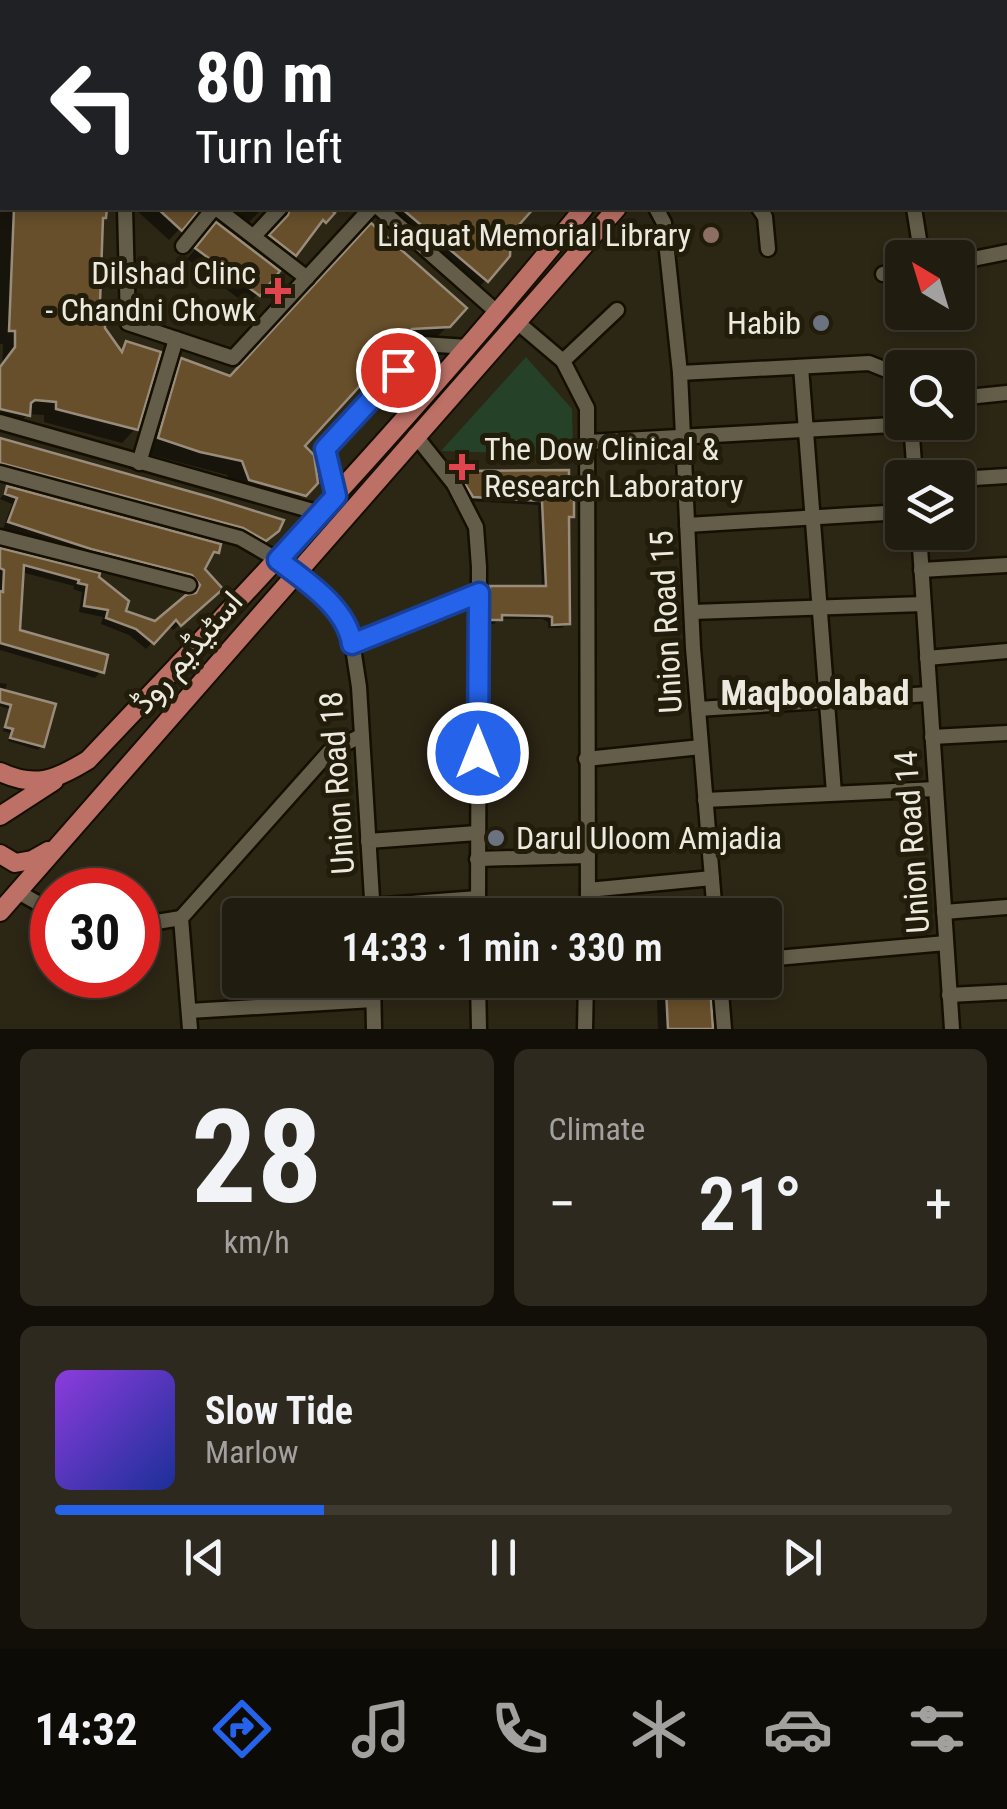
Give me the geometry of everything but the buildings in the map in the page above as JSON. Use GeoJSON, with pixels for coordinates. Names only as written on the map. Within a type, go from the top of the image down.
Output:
{"type":"FeatureCollection","features":[{"type":"Feature","properties":{"kind":"main road","name":"اسٹیڈیم روڈ"},"geometry":{"type":"LineString","coordinates":[[0,816],[88,760],[320,514],[498,314],[582,210]]}},
{"type":"Feature","properties":{"kind":"main road","name":"اسٹیڈیم روڈ"},"geometry":{"type":"LineString","coordinates":[[0,912],[616,210]]}},
{"type":"Feature","properties":{"kind":"main road"},"geometry":{"type":"LineString","coordinates":[[0,772],[19,781],[57,779]]}},
{"type":"Feature","properties":{"kind":"main road"},"geometry":{"type":"LineString","coordinates":[[0,854],[15,863],[32,860],[62,844]]}},
{"type":"Feature","properties":{"kind":"street"},"geometry":{"type":"LineString","coordinates":[[125,210],[128,323],[233,358],[370,210]]}},
{"type":"Feature","properties":{"kind":"street"},"geometry":{"type":"LineString","coordinates":[[182,246],[217,210]]}},
{"type":"Feature","properties":{"kind":"street"},"geometry":{"type":"LineString","coordinates":[[222,210],[307,278]]}},
{"type":"Feature","properties":{"kind":"street"},"geometry":{"type":"LineString","coordinates":[[254,236],[278,210]]}},
{"type":"Feature","properties":{"kind":"street"},"geometry":{"type":"LineString","coordinates":[[381,210],[498,314]]}},
{"type":"Feature","properties":{"kind":"street","name":"Union Road 15"},"geometry":{"type":"LineString","coordinates":[[657,210],[664,223],[680,373],[698,709],[714,898]]}},
{"type":"Feature","properties":{"kind":"street"},"geometry":{"type":"LineString","coordinates":[[760,210],[765,217],[768,249]]}},
{"type":"Feature","properties":{"kind":"street"},"geometry":{"type":"LineString","coordinates":[[914,210],[919,240]]}},
{"type":"Feature","properties":{"kind":"street"},"geometry":{"type":"LineString","coordinates":[[975,259],[1007,252]]}},
{"type":"Feature","properties":{"kind":"street"},"geometry":{"type":"LineString","coordinates":[[563,361],[618,310]]}},
{"type":"Feature","properties":{"kind":"street"},"geometry":{"type":"LineString","coordinates":[[517,322],[563,361],[587,408],[588,898]]}},
{"type":"Feature","properties":{"kind":"street"},"geometry":{"type":"LineString","coordinates":[[139,463],[176,339]]}},
{"type":"Feature","properties":{"kind":"street"},"geometry":{"type":"LineString","coordinates":[[336,496],[325,449],[422,344],[468,347]]}},
{"type":"Feature","properties":{"kind":"street"},"geometry":{"type":"LineString","coordinates":[[680,373],[870,363],[885,372]]}},
{"type":"Feature","properties":{"kind":"street"},"geometry":{"type":"LineString","coordinates":[[801,366],[834,794]]}},
{"type":"Feature","properties":{"kind":"street"},"geometry":{"type":"LineString","coordinates":[[975,396],[1007,393]]}},
{"type":"Feature","properties":{"kind":"street"},"geometry":{"type":"LineString","coordinates":[[0,422],[320,514]]}},
{"type":"Feature","properties":{"kind":"street"},"geometry":{"type":"LineString","coordinates":[[588,442],[885,424]]}},
{"type":"Feature","properties":{"kind":"street"},"geometry":{"type":"LineString","coordinates":[[415,435],[454,484],[476,528],[478,898]]}},
{"type":"Feature","properties":{"kind":"street","name":"Union Road 18"},"geometry":{"type":"LineString","coordinates":[[0,474],[240,538],[296,572],[322,596],[350,628],[359,687],[371,898]]}},
{"type":"Feature","properties":{"kind":"street"},"geometry":{"type":"LineString","coordinates":[[975,478],[1007,476]]}},
{"type":"Feature","properties":{"kind":"street"},"geometry":{"type":"LineString","coordinates":[[687,525],[885,513]]}},
{"type":"Feature","properties":{"kind":"street"},"geometry":{"type":"LineString","coordinates":[[0,538],[190,586]]}},
{"type":"Feature","properties":{"kind":"street","name":"Union Road 14"},"geometry":{"type":"LineString","coordinates":[[920,550],[952,1029]]}},
{"type":"Feature","properties":{"kind":"street"},"geometry":{"type":"LineString","coordinates":[[922,570],[1007,565]]}},
{"type":"Feature","properties":{"kind":"street"},"geometry":{"type":"LineString","coordinates":[[352,644],[479,593]]}},
{"type":"Feature","properties":{"kind":"street"},"geometry":{"type":"LineString","coordinates":[[692,612],[923,604]]}},
{"type":"Feature","properties":{"kind":"street"},"geometry":{"type":"LineString","coordinates":[[926,658],[1007,651]]}},
{"type":"Feature","properties":{"kind":"street"},"geometry":{"type":"LineString","coordinates":[[698,709],[929,694]]}},
{"type":"Feature","properties":{"kind":"street"},"geometry":{"type":"LineString","coordinates":[[932,736],[1007,732]]}},
{"type":"Feature","properties":{"kind":"street"},"geometry":{"type":"LineString","coordinates":[[160,921],[181,918],[330,751],[362,736]]}},
{"type":"Feature","properties":{"kind":"street"},"geometry":{"type":"LineString","coordinates":[[586,758],[701,747]]}},
{"type":"Feature","properties":{"kind":"street"},"geometry":{"type":"LineString","coordinates":[[706,800],[936,789]]}},
{"type":"Feature","properties":{"kind":"street"},"geometry":{"type":"LineString","coordinates":[[368,841],[477,833]]}},
{"type":"Feature","properties":{"kind":"street"},"geometry":{"type":"LineString","coordinates":[[477,859],[588,856]]}},
{"type":"Feature","properties":{"kind":"street"},"geometry":{"type":"LineString","coordinates":[[588,890],[712,878]]}},
{"type":"Feature","properties":{"kind":"street"},"geometry":{"type":"LineString","coordinates":[[18,892],[30,899]]}},
{"type":"Feature","properties":{"kind":"street"},"geometry":{"type":"LineString","coordinates":[[944,912],[1007,907]]}},
{"type":"Feature","properties":{"kind":"street"},"geometry":{"type":"LineString","coordinates":[[181,918],[190,1029]]}},
{"type":"Feature","properties":{"kind":"street"},"geometry":{"type":"LineString","coordinates":[[782,958],[946,944]]}},
{"type":"Feature","properties":{"kind":"street"},"geometry":{"type":"LineString","coordinates":[[949,995],[1007,992]]}},
{"type":"Feature","properties":{"kind":"street"},"geometry":{"type":"LineString","coordinates":[[478,998],[479,1029]]}},
{"type":"Feature","properties":{"kind":"street"},"geometry":{"type":"LineString","coordinates":[[586,998],[586,1029]]}},
{"type":"Feature","properties":{"kind":"street"},"geometry":{"type":"LineString","coordinates":[[721,998],[724,1029]]}},
{"type":"Feature","properties":{"kind":"street"},"geometry":{"type":"LineString","coordinates":[[189,1011],[374,1000],[374,1029]]}},
{"type":"Feature","properties":{"kind":"green space"},"geometry":{"type":"Polygon","coordinates":[[[526,357],[572,409],[573,455],[441,451],[526,357]]]}},
{"type":"Feature","properties":{"kind":"place","name":"Liaquat Memorial Library"},"geometry":{"type":"Point","coordinates":[711,235]}},
{"type":"Feature","properties":{"kind":"place","name":"Dilshad Clinc - Chandni Chowk"},"geometry":{"type":"Point","coordinates":[278,291]}},
{"type":"Feature","properties":{"kind":"place","name":"Habib"},"geometry":{"type":"Point","coordinates":[821,323]}},
{"type":"Feature","properties":{"kind":"place","name":"The Dow Clinical & Research Laboratory"},"geometry":{"type":"Point","coordinates":[462,467]}},
{"type":"Feature","properties":{"kind":"place","name":"Darul Uloom Amjadia"},"geometry":{"type":"Point","coordinates":[496,838]}},
{"type":"Feature","properties":{"kind":"district","name":"Maqboolabad"},"geometry":{"type":"Point","coordinates":[815,693]}},
{"type":"Feature","properties":{"kind":"route"},"geometry":{"type":"LineString","coordinates":[[398,370],[325,449],[336,496],[278,560],[322,596],[350,628],[352,644],[479,593],[478,753]]}}]}
